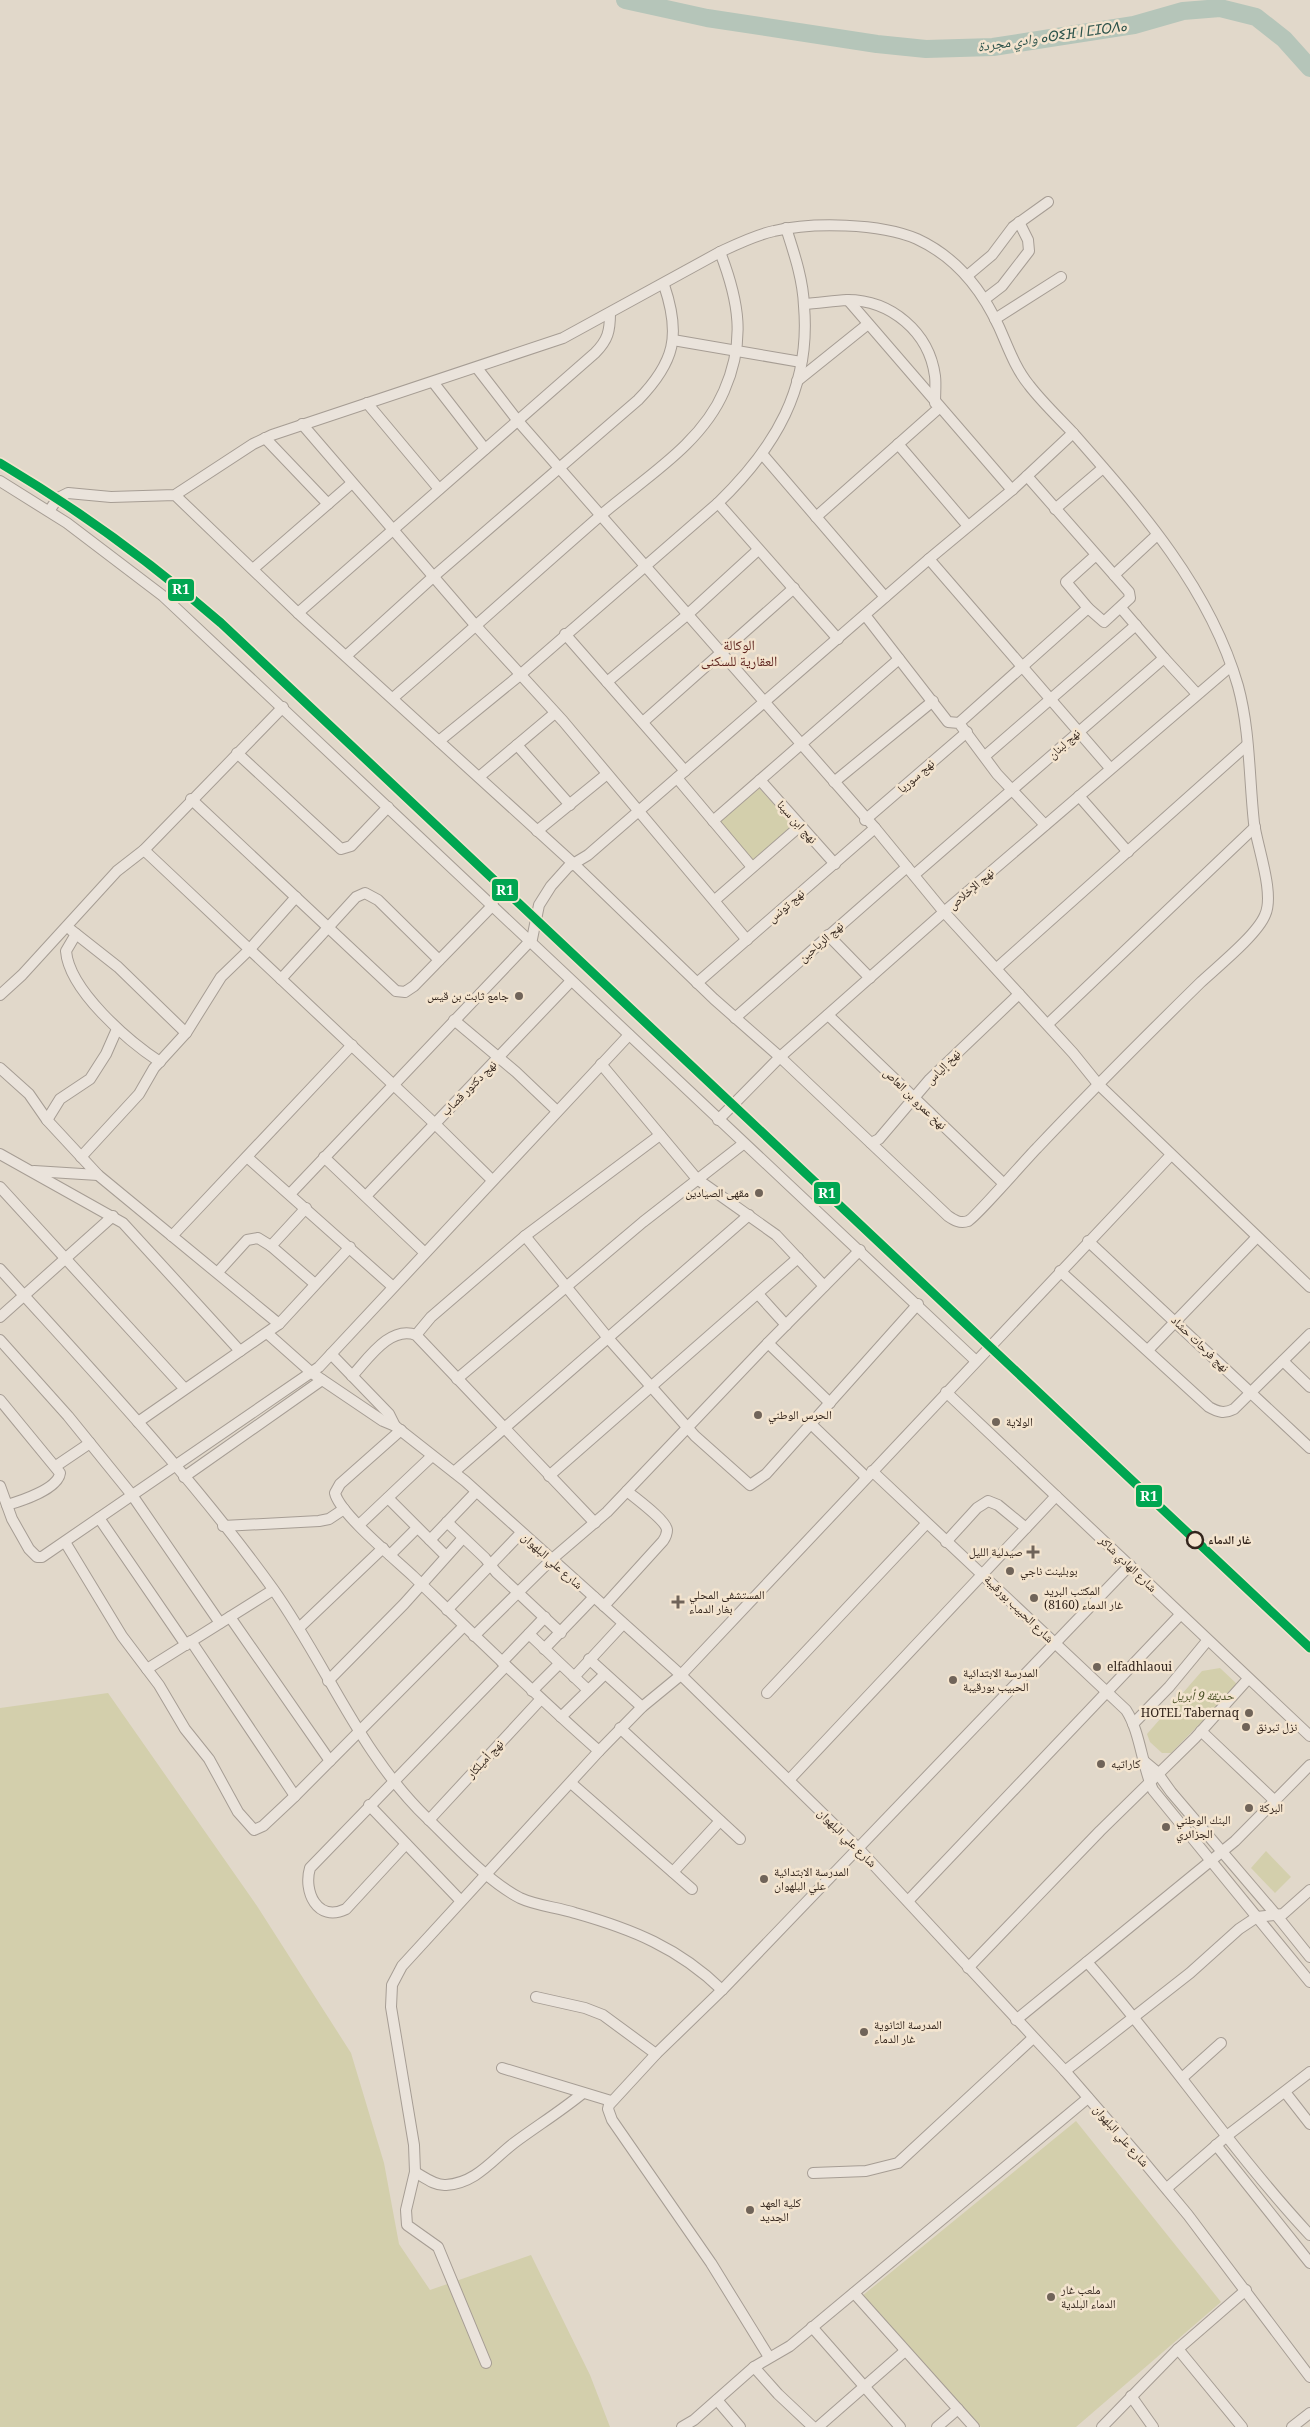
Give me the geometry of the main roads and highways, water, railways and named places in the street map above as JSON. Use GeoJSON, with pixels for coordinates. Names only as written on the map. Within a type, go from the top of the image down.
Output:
{"type":"FeatureCollection","features":[{"type":"Feature","properties":{"kind":"waterway","name":"وادي مجردة ⴰⵙⵉⴼ ⵏ ⵎⵊⵔⴷⴰ"},"geometry":{"type":"LineString","coordinates":[[625,0],[707,18],[877,44],[926,49],[993,47],[1134,25],[1183,11],[1220,8],[1256,17],[1284,39],[1310,68]]}},
{"type":"Feature","properties":{"kind":"railway"},"geometry":{"type":"LineString","coordinates":[[0,463],[58,499],[142,558],[221,623],[1210,1554]]}},
{"type":"Feature","properties":{"kind":"place","name":"جامع ثابت بن قیس"},"geometry":{"type":"Point","coordinates":[519,996]}},
{"type":"Feature","properties":{"kind":"place","name":"مقهى الصيادين"},"geometry":{"type":"Point","coordinates":[759,1193]}},
{"type":"Feature","properties":{"kind":"place","name":"الحرس الوطني"},"geometry":{"type":"Point","coordinates":[758,1415]}},
{"type":"Feature","properties":{"kind":"place","name":"الولاية"},"geometry":{"type":"Point","coordinates":[996,1422]}},
{"type":"Feature","properties":{"kind":"place","name":"غار الدماء"},"geometry":{"type":"Point","coordinates":[1195,1540]}},
{"type":"Feature","properties":{"kind":"place","name":"صيدلية الليل"},"geometry":{"type":"Point","coordinates":[1033,1552]}},
{"type":"Feature","properties":{"kind":"place","name":"بوبلينت ناجي"},"geometry":{"type":"Point","coordinates":[1010,1571]}},
{"type":"Feature","properties":{"kind":"place","name":"المكتب البريد غار الدماء (8160)"},"geometry":{"type":"Point","coordinates":[1034,1598]}},
{"type":"Feature","properties":{"kind":"place","name":"المستشفى المحلي بغار الدماء"},"geometry":{"type":"Point","coordinates":[678,1602]}},
{"type":"Feature","properties":{"kind":"place","name":"elfadhlaoui"},"geometry":{"type":"Point","coordinates":[1097,1667]}},
{"type":"Feature","properties":{"kind":"place","name":"المدرسة الابتدائية الحبيب بورقيبة"},"geometry":{"type":"Point","coordinates":[953,1680]}},
{"type":"Feature","properties":{"kind":"place","name":"HOTEL Tabernaq"},"geometry":{"type":"Point","coordinates":[1249,1713]}},
{"type":"Feature","properties":{"kind":"place","name":"نزل تبرنق"},"geometry":{"type":"Point","coordinates":[1246,1727]}},
{"type":"Feature","properties":{"kind":"place","name":"كاراتيه"},"geometry":{"type":"Point","coordinates":[1101,1764]}},
{"type":"Feature","properties":{"kind":"place","name":"البركة"},"geometry":{"type":"Point","coordinates":[1249,1808]}},
{"type":"Feature","properties":{"kind":"place","name":"البنك الوطني الجزائري"},"geometry":{"type":"Point","coordinates":[1166,1827]}},
{"type":"Feature","properties":{"kind":"place","name":"المدرسة الابتدائية علي البلهوان"},"geometry":{"type":"Point","coordinates":[764,1879]}},
{"type":"Feature","properties":{"kind":"place","name":"المدرسة الثانوية غار الدماء"},"geometry":{"type":"Point","coordinates":[864,2032]}},
{"type":"Feature","properties":{"kind":"place","name":"كلية العهد الجديد"},"geometry":{"type":"Point","coordinates":[750,2210]}},
{"type":"Feature","properties":{"kind":"place","name":"ملعب غار الدماء البلدية"},"geometry":{"type":"Point","coordinates":[1051,2297]}},
{"type":"Feature","properties":{"kind":"district","name":"الوكالة العقارية للسكنى"},"geometry":{"type":"Point","coordinates":[739,654]}},
{"type":"Feature","properties":{"kind":"park label","name":"حديقة 9 أبريل"},"geometry":{"type":"Point","coordinates":[1203,1696]}}]}
